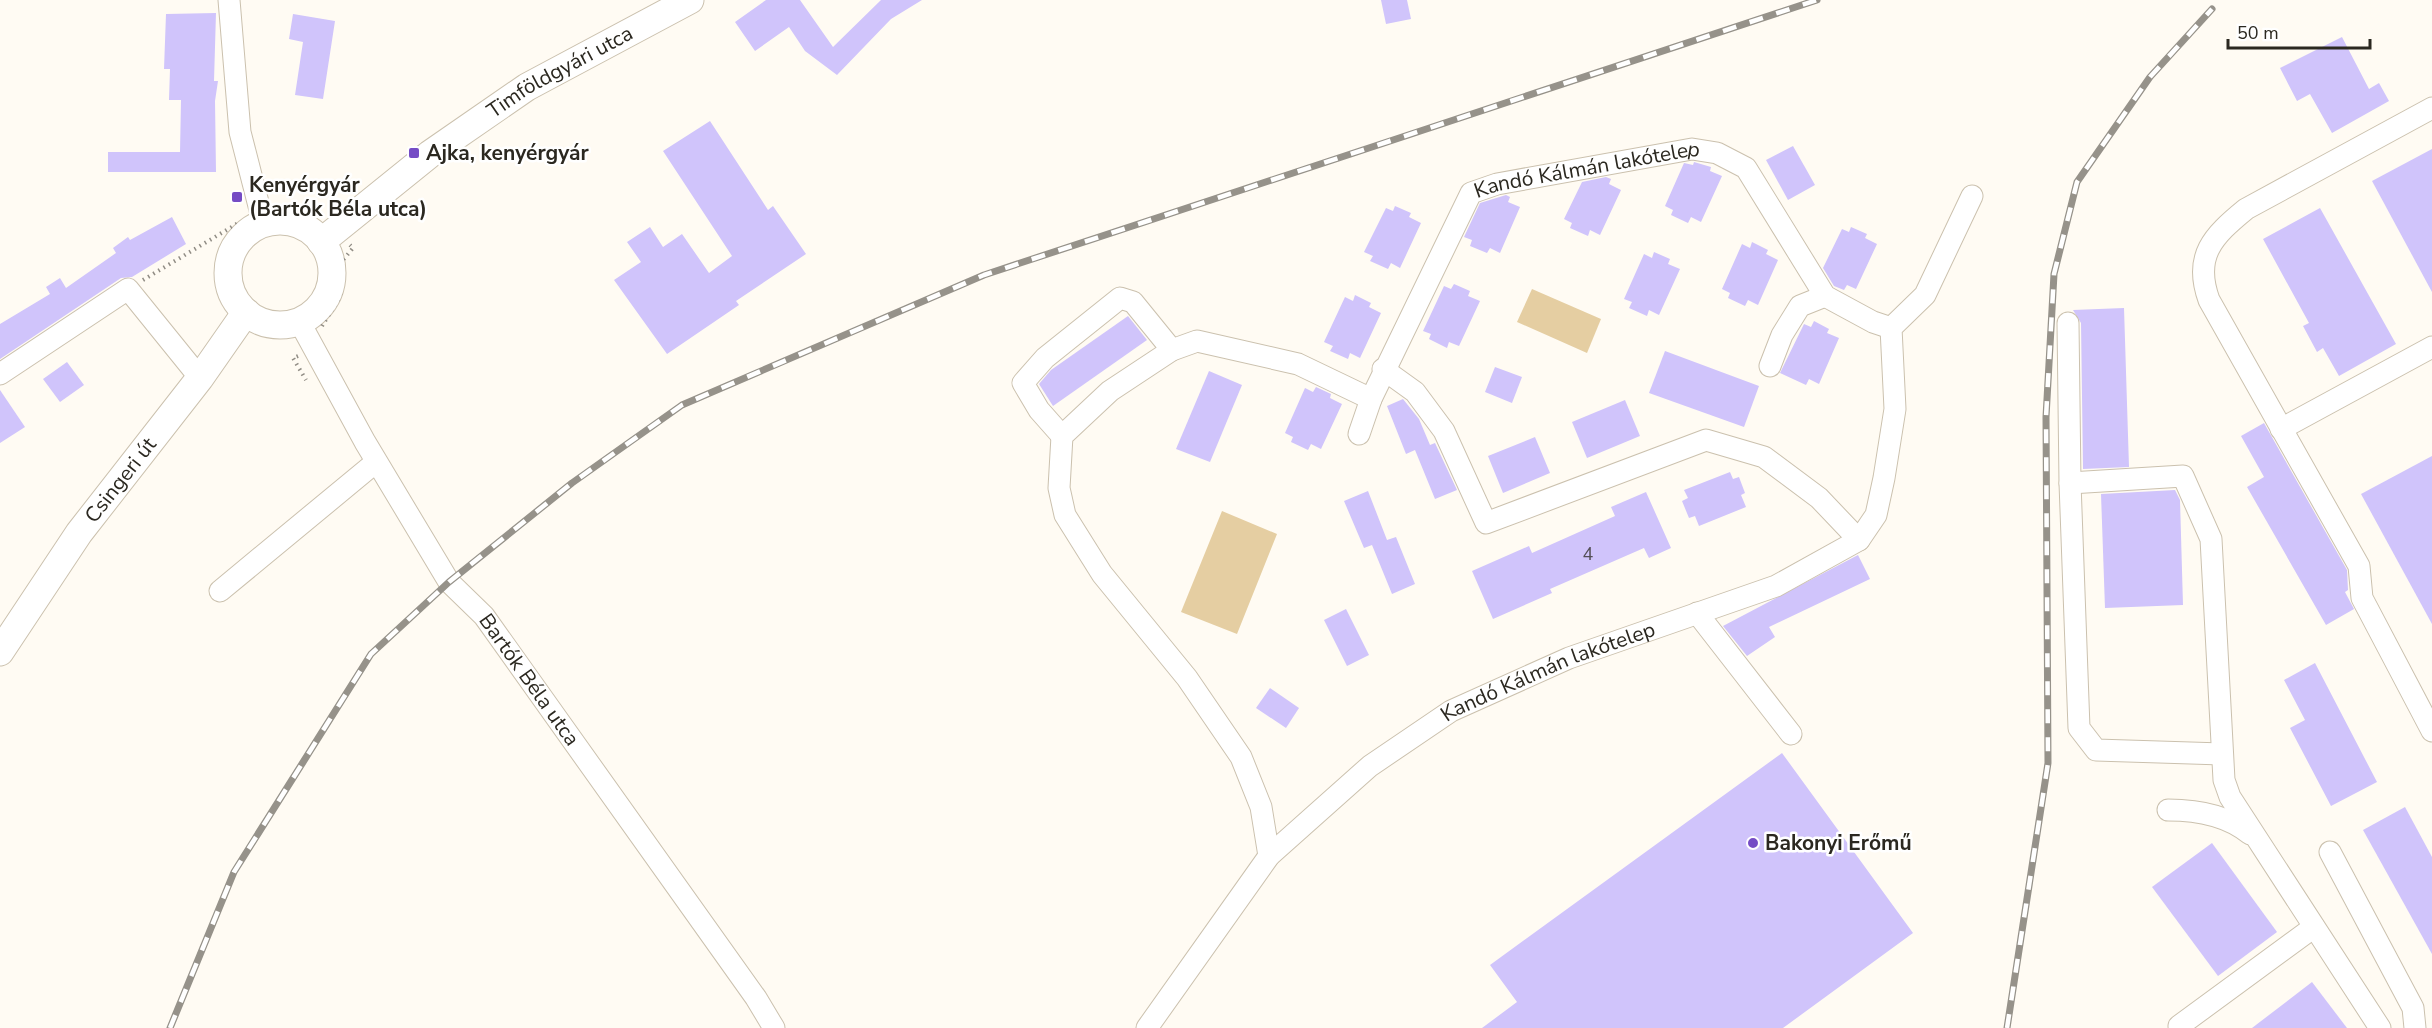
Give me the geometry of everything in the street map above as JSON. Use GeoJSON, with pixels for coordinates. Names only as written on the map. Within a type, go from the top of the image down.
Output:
{"type":"FeatureCollection","features":[{"type":"Feature","properties":{"kind":"main road","name":"Timföldgyári utca"},"geometry":{"type":"LineString","coordinates":[[321,242],[430,154],[527,87],[660,7],[690,0]]}},
{"type":"Feature","properties":{"kind":"main road"},"geometry":{"type":"LineString","coordinates":[[254,221],[293,223],[312,232],[321,242],[329,256],[332,272],[330,287],[323,301],[312,313],[299,321],[271,324],[246,312],[231,291],[229,266],[238,242],[254,221]]}},
{"type":"Feature","properties":{"kind":"main road","name":"Csingeri út"},"geometry":{"type":"LineString","coordinates":[[0,652],[79,533],[200,378],[246,312]]}},
{"type":"Feature","properties":{"kind":"street"},"geometry":{"type":"LineString","coordinates":[[229,0],[239,122],[261,214],[254,221]]}},
{"type":"Feature","properties":{"kind":"street"},"geometry":{"type":"LineString","coordinates":[[2432,108],[2246,209],[2225,226],[2210,245],[2204,262],[2202,280],[2209,300],[2359,566],[2362,598],[2425,700],[2432,730]]}},
{"type":"Feature","properties":{"kind":"street","name":"Kandó Kálmán lakótelep"},"geometry":{"type":"LineString","coordinates":[[1147,1028],[1269,856],[1370,765],[1451,711],[1569,658],[1776,586],[1859,540],[1876,515],[1895,409],[1891,328],[1873,322],[1825,296],[1746,168],[1718,153],[1692,149],[1497,184],[1471,193],[1383,369],[1359,434]]}},
{"type":"Feature","properties":{"kind":"street"},"geometry":{"type":"LineString","coordinates":[[1891,328],[1924,295],[1972,196]]}},
{"type":"Feature","properties":{"kind":"street"},"geometry":{"type":"LineString","coordinates":[[0,374],[128,290],[200,378]]}},
{"type":"Feature","properties":{"kind":"street"},"geometry":{"type":"LineString","coordinates":[[1770,366],[1782,335],[1800,306],[1825,296]]}},
{"type":"Feature","properties":{"kind":"street"},"geometry":{"type":"LineString","coordinates":[[1062,436],[1039,410],[1023,383],[1045,358],[1120,298],[1133,302],[1172,350]]}},
{"type":"Feature","properties":{"kind":"street","name":"Bartók Béla utca"},"geometry":{"type":"LineString","coordinates":[[299,321],[376,462],[449,582],[484,616],[756,998],[774,1028]]}},
{"type":"Feature","properties":{"kind":"street"},"geometry":{"type":"LineString","coordinates":[[2068,323],[2070,483],[2079,728],[2096,750],[2222,754]]}},
{"type":"Feature","properties":{"kind":"street"},"geometry":{"type":"LineString","coordinates":[[1269,856],[1262,807],[1241,757],[1187,678],[1102,573],[1065,515],[1059,488],[1062,436],[1110,391],[1172,350],[1197,341],[1298,364],[1371,399]]}},
{"type":"Feature","properties":{"kind":"street"},"geometry":{"type":"LineString","coordinates":[[2281,429],[2432,347]]}},
{"type":"Feature","properties":{"kind":"street"},"geometry":{"type":"LineString","coordinates":[[1383,369],[1415,392],[1444,431],[1486,523],[1706,440],[1764,458],[1819,498],[1859,540]]}},
{"type":"Feature","properties":{"kind":"street"},"geometry":{"type":"LineString","coordinates":[[220,591],[376,462]]}},
{"type":"Feature","properties":{"kind":"street"},"geometry":{"type":"LineString","coordinates":[[2070,483],[2183,476],[2211,539],[2222,754],[2224,780],[2230,797],[2380,1028]]}},
{"type":"Feature","properties":{"kind":"street"},"geometry":{"type":"LineString","coordinates":[[1697,613],[1791,734]]}},
{"type":"Feature","properties":{"kind":"street"},"geometry":{"type":"LineString","coordinates":[[2168,810],[2190,810],[2234,822],[2259,842]]}},
{"type":"Feature","properties":{"kind":"street"},"geometry":{"type":"LineString","coordinates":[[2330,852],[2413,1008],[2415,1028]]}},
{"type":"Feature","properties":{"kind":"street"},"geometry":{"type":"LineString","coordinates":[[2179,1026],[2314,927]]}},
{"type":"Feature","properties":{"kind":"path"},"geometry":{"type":"LineString","coordinates":[[128,290],[254,221]]}},
{"type":"Feature","properties":{"kind":"shaded area"},"geometry":{"type":"Polygon","coordinates":[[[1532,289],[1601,319],[1587,353],[1517,322],[1532,289]]]}},
{"type":"Feature","properties":{"kind":"shaded area"},"geometry":{"type":"Polygon","coordinates":[[[1222,511],[1277,534],[1237,634],[1181,612],[1222,511]]]}},
{"type":"Feature","properties":{"kind":"building"},"geometry":{"type":"Polygon","coordinates":[[[766,0],[800,0],[833,47],[881,0],[922,0],[891,19],[837,75],[805,51],[789,27],[755,51],[735,22],[766,0]]]}},
{"type":"Feature","properties":{"kind":"building"},"geometry":{"type":"Polygon","coordinates":[[[1381,0],[1407,0],[1411,19],[1386,24],[1381,0]]]}},
{"type":"Feature","properties":{"kind":"building"},"geometry":{"type":"Polygon","coordinates":[[[216,13],[214,81],[218,81],[215,101],[216,172],[108,172],[108,152],[180,152],[181,100],[169,100],[170,69],[164,69],[166,14],[216,13]]]}},
{"type":"Feature","properties":{"kind":"building"},"geometry":{"type":"Polygon","coordinates":[[[293,14],[335,21],[323,99],[295,95],[303,42],[289,39],[293,14]]]}},
{"type":"Feature","properties":{"kind":"building"},"geometry":{"type":"Polygon","coordinates":[[[2342,37],[2369,89],[2379,83],[2389,101],[2332,133],[2310,94],[2297,101],[2280,68],[2342,37]]]}},
{"type":"Feature","properties":{"kind":"building"},"geometry":{"type":"Polygon","coordinates":[[[710,121],[768,210],[773,206],[806,254],[736,301],[739,305],[667,354],[614,280],[641,262],[627,242],[650,227],[663,247],[682,234],[709,273],[732,256],[663,151],[710,121]]]}},
{"type":"Feature","properties":{"kind":"building"},"geometry":{"type":"Polygon","coordinates":[[[1793,146],[1815,185],[1788,200],[1766,160],[1793,146]]]}},
{"type":"Feature","properties":{"kind":"building"},"geometry":{"type":"Polygon","coordinates":[[[2432,149],[2432,292],[2372,181],[2432,149]]]}},
{"type":"Feature","properties":{"kind":"building"},"geometry":{"type":"Polygon","coordinates":[[[1694,162],[1711,167],[1710,171],[1722,176],[1701,222],[1691,217],[1688,223],[1671,215],[1673,210],[1665,206],[1684,163],[1693,165],[1694,162]]]}},
{"type":"Feature","properties":{"kind":"building"},"geometry":{"type":"Polygon","coordinates":[[[1606,177],[1611,179],[1609,184],[1621,190],[1600,235],[1590,230],[1588,236],[1570,228],[1572,223],[1564,219],[1582,182],[1606,177]]]}},
{"type":"Feature","properties":{"kind":"building"},"geometry":{"type":"Polygon","coordinates":[[[1506,195],[1510,197],[1508,202],[1520,207],[1500,253],[1490,248],[1487,253],[1470,246],[1472,240],[1464,237],[1480,203],[1506,195]]]}},
{"type":"Feature","properties":{"kind":"building"},"geometry":{"type":"Polygon","coordinates":[[[1395,206],[1411,213],[1409,217],[1421,223],[1400,268],[1391,263],[1388,269],[1370,261],[1373,256],[1364,252],[1386,208],[1393,211],[1395,206]]]}},
{"type":"Feature","properties":{"kind":"building"},"geometry":{"type":"Polygon","coordinates":[[[2320,208],[2396,344],[2339,376],[2323,348],[2317,352],[2303,326],[2309,323],[2263,239],[2320,208]]]}},
{"type":"Feature","properties":{"kind":"building"},"geometry":{"type":"Polygon","coordinates":[[[172,217],[186,244],[132,277],[121,278],[0,359],[0,324],[50,294],[46,287],[60,278],[66,288],[116,253],[113,248],[128,237],[130,240],[172,217]]]}},
{"type":"Feature","properties":{"kind":"building"},"geometry":{"type":"Polygon","coordinates":[[[1851,227],[1867,234],[1865,238],[1877,244],[1856,289],[1847,285],[1844,290],[1834,286],[1823,268],[1842,229],[1849,232],[1851,227]]]}},
{"type":"Feature","properties":{"kind":"building"},"geometry":{"type":"Polygon","coordinates":[[[1752,242],[1768,250],[1766,254],[1778,260],[1758,305],[1748,300],[1745,306],[1728,298],[1730,293],[1722,289],[1742,244],[1750,248],[1752,242]]]}},
{"type":"Feature","properties":{"kind":"building"},"geometry":{"type":"Polygon","coordinates":[[[1654,252],[1670,259],[1668,264],[1680,269],[1659,315],[1649,310],[1647,316],[1629,308],[1632,302],[1624,299],[1644,254],[1652,258],[1654,252]]]}},
{"type":"Feature","properties":{"kind":"building"},"geometry":{"type":"Polygon","coordinates":[[[1454,284],[1470,291],[1468,296],[1480,301],[1459,346],[1449,342],[1447,348],[1429,339],[1431,334],[1423,331],[1444,286],[1451,289],[1454,284]]]}},
{"type":"Feature","properties":{"kind":"building"},"geometry":{"type":"Polygon","coordinates":[[[1355,295],[1371,303],[1369,307],[1381,313],[1360,358],[1350,353],[1348,359],[1330,351],[1333,346],[1324,342],[1345,297],[1353,301],[1355,295]]]}},
{"type":"Feature","properties":{"kind":"building"},"geometry":{"type":"Polygon","coordinates":[[[2124,308],[2129,467],[2083,469],[2081,323],[2073,310],[2124,308]]]}},
{"type":"Feature","properties":{"kind":"building"},"geometry":{"type":"Polygon","coordinates":[[[1128,316],[1147,340],[1053,406],[1039,384],[1051,370],[1128,316]]]}},
{"type":"Feature","properties":{"kind":"building"},"geometry":{"type":"Polygon","coordinates":[[[1814,321],[1829,329],[1827,333],[1839,338],[1819,384],[1809,379],[1806,385],[1780,373],[1804,324],[1811,327],[1814,321]]]}},
{"type":"Feature","properties":{"kind":"building"},"geometry":{"type":"Polygon","coordinates":[[[1665,351],[1759,386],[1744,427],[1649,393],[1665,351]]]}},
{"type":"Feature","properties":{"kind":"building"},"geometry":{"type":"Polygon","coordinates":[[[67,362],[84,385],[60,402],[43,379],[67,362]]]}},
{"type":"Feature","properties":{"kind":"building"},"geometry":{"type":"Polygon","coordinates":[[[1495,367],[1522,377],[1512,403],[1485,392],[1495,367]]]}},
{"type":"Feature","properties":{"kind":"building"},"geometry":{"type":"Polygon","coordinates":[[[1209,371],[1242,385],[1210,462],[1176,449],[1209,371]]]}},
{"type":"Feature","properties":{"kind":"building"},"geometry":{"type":"Polygon","coordinates":[[[1316,387],[1331,394],[1330,398],[1342,404],[1321,449],[1311,444],[1308,450],[1291,442],[1293,437],[1285,433],[1305,388],[1313,392],[1316,387]]]}},
{"type":"Feature","properties":{"kind":"building"},"geometry":{"type":"Polygon","coordinates":[[[0,390],[25,427],[0,443],[0,390]]]}},
{"type":"Feature","properties":{"kind":"building"},"geometry":{"type":"Polygon","coordinates":[[[1403,399],[1419,419],[1430,445],[1435,443],[1457,490],[1435,499],[1415,450],[1406,454],[1387,406],[1403,399]]]}},
{"type":"Feature","properties":{"kind":"building"},"geometry":{"type":"Polygon","coordinates":[[[1625,400],[1640,436],[1587,458],[1572,422],[1625,400]]]}},
{"type":"Feature","properties":{"kind":"building"},"geometry":{"type":"Polygon","coordinates":[[[2264,423],[2347,570],[2348,590],[2345,592],[2354,609],[2326,625],[2247,487],[2264,477],[2241,436],[2264,423]]]}},
{"type":"Feature","properties":{"kind":"building"},"geometry":{"type":"Polygon","coordinates":[[[1535,437],[1550,473],[1503,493],[1488,456],[1535,437]]]}},
{"type":"Feature","properties":{"kind":"building"},"geometry":{"type":"Polygon","coordinates":[[[2432,456],[2432,624],[2361,494],[2432,456]]]}},
{"type":"Feature","properties":{"kind":"building"},"geometry":{"type":"Polygon","coordinates":[[[1730,472],[1733,479],[1739,477],[1745,493],[1741,495],[1746,507],[1699,526],[1695,516],[1689,518],[1682,501],[1688,498],[1684,490],[1730,472]]]}},
{"type":"Feature","properties":{"kind":"building"},"geometry":{"type":"Polygon","coordinates":[[[2175,490],[2180,500],[2183,605],[2105,608],[2101,494],[2175,490]]]}},
{"type":"Feature","properties":{"kind":"building"},"geometry":{"type":"Polygon","coordinates":[[[1368,491],[1387,540],[1396,537],[1415,584],[1392,594],[1372,545],[1364,548],[1344,501],[1368,491]]]}},
{"type":"Feature","properties":{"kind":"building"},"geometry":{"type":"Polygon","coordinates":[[[1646,492],[1671,548],[1649,558],[1644,548],[1550,589],[1552,593],[1493,619],[1472,571],[1529,546],[1532,553],[1615,516],[1611,507],[1646,492]]]}},
{"type":"Feature","properties":{"kind":"building"},"geometry":{"type":"Polygon","coordinates":[[[1858,555],[1870,579],[1769,627],[1775,637],[1747,656],[1723,626],[1858,555]]]}},
{"type":"Feature","properties":{"kind":"building"},"geometry":{"type":"Polygon","coordinates":[[[1346,609],[1369,655],[1347,666],[1324,620],[1346,609]]]}},
{"type":"Feature","properties":{"kind":"building"},"geometry":{"type":"Polygon","coordinates":[[[2315,663],[2377,782],[2331,806],[2290,728],[2305,720],[2284,680],[2315,663]]]}},
{"type":"Feature","properties":{"kind":"building"},"geometry":{"type":"Polygon","coordinates":[[[1270,688],[1299,708],[1286,728],[1256,708],[1270,688]]]}},
{"type":"Feature","properties":{"kind":"building","name":"Bakonyi Erőmű"},"geometry":{"type":"Polygon","coordinates":[[[1782,753],[1913,933],[1783,1028],[1482,1028],[1517,1002],[1490,965],[1782,753]]]}},
{"type":"Feature","properties":{"kind":"building"},"geometry":{"type":"Polygon","coordinates":[[[2405,807],[2432,857],[2432,954],[2363,830],[2405,807]]]}},
{"type":"Feature","properties":{"kind":"building"},"geometry":{"type":"Polygon","coordinates":[[[2212,843],[2277,932],[2218,976],[2152,887],[2212,843]]]}},
{"type":"Feature","properties":{"kind":"building"},"geometry":{"type":"Polygon","coordinates":[[[2312,982],[2347,1028],[2252,1028],[2312,982]]]}},
{"type":"Feature","properties":{"kind":"railway"},"geometry":{"type":"LineString","coordinates":[[170,1028],[234,872],[371,654],[449,582],[572,483],[682,405],[984,275],[1817,0]]}},
{"type":"Feature","properties":{"kind":"railway"},"geometry":{"type":"LineString","coordinates":[[2007,1028],[2048,763],[2046,417],[2054,274],[2077,182],[2150,77],[2212,9]]}},
{"type":"Feature","properties":{"kind":"place","name":"Ajka, kenyérgyár"},"geometry":{"type":"Point","coordinates":[414,153]}},
{"type":"Feature","properties":{"kind":"place","name":"Kenyérgyár (Bartók Béla utca)"},"geometry":{"type":"Point","coordinates":[237,197]}},
{"type":"Feature","properties":{"kind":"place","name":"Bakonyi Erőmű"},"geometry":{"type":"Point","coordinates":[1753,843]}}]}
